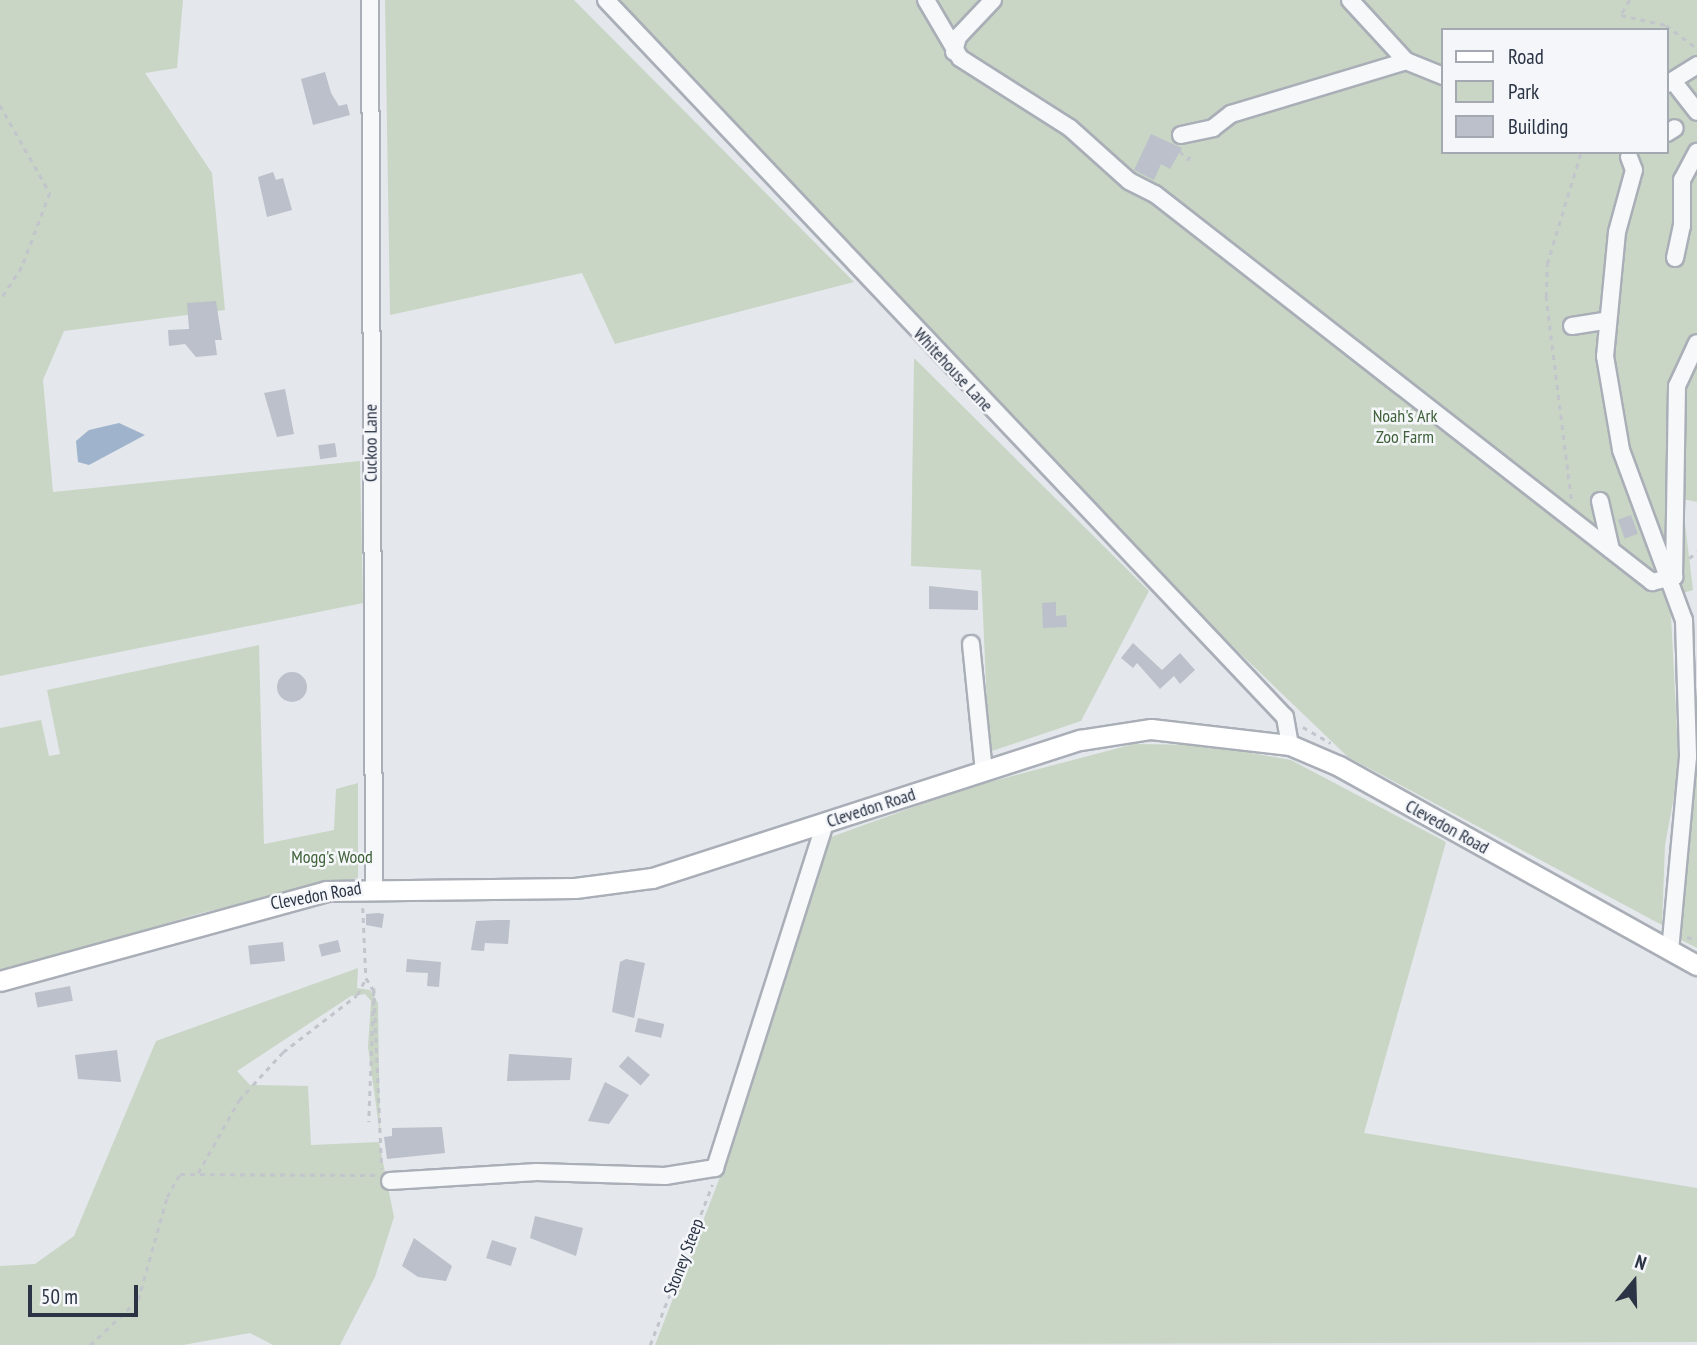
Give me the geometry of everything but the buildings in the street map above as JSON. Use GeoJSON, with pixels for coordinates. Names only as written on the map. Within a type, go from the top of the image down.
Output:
{"type":"FeatureCollection","features":[{"type":"Feature","properties":{"kind":"main road","name":"Clevedon Road"},"geometry":{"type":"LineString","coordinates":[[0,981],[263,906],[374,886],[575,888],[652,878],[1080,740],[1151,729],[1290,745],[1339,766],[1697,965]]}},
{"type":"Feature","properties":{"kind":"street","name":"Cuckoo Lane"},"geometry":{"type":"LineString","coordinates":[[370,0],[374,886]]}},
{"type":"Feature","properties":{"kind":"street","name":"Whitehouse Lane"},"geometry":{"type":"LineString","coordinates":[[606,0],[1285,717],[1290,745]]}},
{"type":"Feature","properties":{"kind":"street"},"geometry":{"type":"LineString","coordinates":[[926,0],[954,52],[1070,128],[1129,181],[1155,194],[1652,582],[1674,577]]}},
{"type":"Feature","properties":{"kind":"street"},"geometry":{"type":"LineString","coordinates":[[954,52],[958,37],[993,0]]}},
{"type":"Feature","properties":{"kind":"street"},"geometry":{"type":"LineString","coordinates":[[1350,0],[1406,61],[1442,76]]}},
{"type":"Feature","properties":{"kind":"street"},"geometry":{"type":"LineString","coordinates":[[1181,135],[1213,128],[1231,114],[1406,61]]}},
{"type":"Feature","properties":{"kind":"street"},"geometry":{"type":"LineString","coordinates":[[1675,128],[1696,109],[1670,83],[1697,65]]}},
{"type":"Feature","properties":{"kind":"street"},"geometry":{"type":"LineString","coordinates":[[1675,258],[1682,226],[1682,180],[1697,152]]}},
{"type":"Feature","properties":{"kind":"street"},"geometry":{"type":"LineString","coordinates":[[1629,157],[1634,170],[1623,201],[1605,321],[1607,380],[1621,450],[1659,554],[1674,577],[1691,619],[1688,757],[1670,950]]}},
{"type":"Feature","properties":{"kind":"street"},"geometry":{"type":"LineString","coordinates":[[1572,326],[1605,321]]}},
{"type":"Feature","properties":{"kind":"street"},"geometry":{"type":"LineString","coordinates":[[1674,577],[1677,386],[1697,344]]}},
{"type":"Feature","properties":{"kind":"street"},"geometry":{"type":"LineString","coordinates":[[1600,501],[1611,550]]}},
{"type":"Feature","properties":{"kind":"street"},"geometry":{"type":"LineString","coordinates":[[971,645],[984,771]]}},
{"type":"Feature","properties":{"kind":"street"},"geometry":{"type":"LineString","coordinates":[[390,1181],[537,1172],[665,1176],[715,1168],[825,823]]}},
{"type":"Feature","properties":{"kind":"path"},"geometry":{"type":"LineString","coordinates":[[1630,0],[1621,15],[1666,25],[1697,48]]}},
{"type":"Feature","properties":{"kind":"path"},"geometry":{"type":"LineString","coordinates":[[0,105],[50,193],[22,267],[0,300]]}},
{"type":"Feature","properties":{"kind":"path"},"geometry":{"type":"LineString","coordinates":[[1184,158],[1193,153]]}},
{"type":"Feature","properties":{"kind":"path"},"geometry":{"type":"LineString","coordinates":[[90,1345],[138,1300],[173,1180],[198,1173],[355,1171],[385,1177],[374,1057],[378,994],[366,978],[362,924]]}},
{"type":"Feature","properties":{"kind":"path"},"geometry":{"type":"LineString","coordinates":[[198,1173],[239,1100],[283,1052],[357,995],[366,978]]}},
{"type":"Feature","properties":{"kind":"path"},"geometry":{"type":"LineString","coordinates":[[369,1122],[371,987]]}},
{"type":"Feature","properties":{"kind":"path","name":"Stoney Steep"},"geometry":{"type":"LineString","coordinates":[[650,1345],[715,1168]]}},
{"type":"Feature","properties":{"kind":"green space"},"geometry":{"type":"Polygon","coordinates":[[[0,0],[183,0],[177,68],[145,73],[212,173],[225,310],[64,331],[43,380],[53,492],[360,461],[363,603],[0,676],[0,0]]]}},
{"type":"Feature","properties":{"kind":"green space"},"geometry":{"type":"Polygon","coordinates":[[[385,0],[574,0],[854,282],[615,344],[582,273],[390,315],[385,0]]]}},
{"type":"Feature","properties":{"kind":"green space","name":"Noah's Ark Zoo Farm"},"geometry":{"type":"Polygon","coordinates":[[[610,0],[1697,0],[1697,502],[1682,499],[1693,590],[1670,597],[1679,769],[1665,845],[1662,925],[1348,757],[1225,639],[610,0]]]}},
{"type":"Feature","properties":{"kind":"green space"},"geometry":{"type":"Polygon","coordinates":[[[914,358],[1149,591],[1081,721],[989,752],[981,570],[911,566],[914,358]]]}},
{"type":"Feature","properties":{"kind":"green space","name":"Mogg's Wood"},"geometry":{"type":"Polygon","coordinates":[[[259,645],[264,844],[334,830],[336,789],[358,783],[358,878],[201,913],[0,973],[0,728],[41,720],[49,756],[60,754],[47,690],[259,645]]]}},
{"type":"Feature","properties":{"kind":"green space"},"geometry":{"type":"Polygon","coordinates":[[[1697,696],[1697,948],[1681,940],[1697,696]]]}},
{"type":"Feature","properties":{"kind":"green space"},"geometry":{"type":"Polygon","coordinates":[[[1134,744],[1206,745],[1291,760],[1446,842],[1364,1133],[1697,1188],[1697,1342],[655,1345],[720,1177],[831,837],[966,788],[1134,744]]]}},
{"type":"Feature","properties":{"kind":"green space"},"geometry":{"type":"Polygon","coordinates":[[[358,968],[357,988],[370,990],[378,1003],[380,1134],[368,1047],[371,1001],[365,994],[351,996],[237,1071],[250,1085],[308,1086],[311,1145],[379,1142],[394,1217],[375,1277],[340,1345],[273,1345],[250,1333],[183,1345],[0,1345],[0,1266],[35,1264],[74,1236],[156,1041],[358,968]]]}},
{"type":"Feature","properties":{"kind":"water"},"geometry":{"type":"Polygon","coordinates":[[[119,423],[145,435],[89,465],[78,462],[76,441],[89,430],[119,423]]]}}]}
